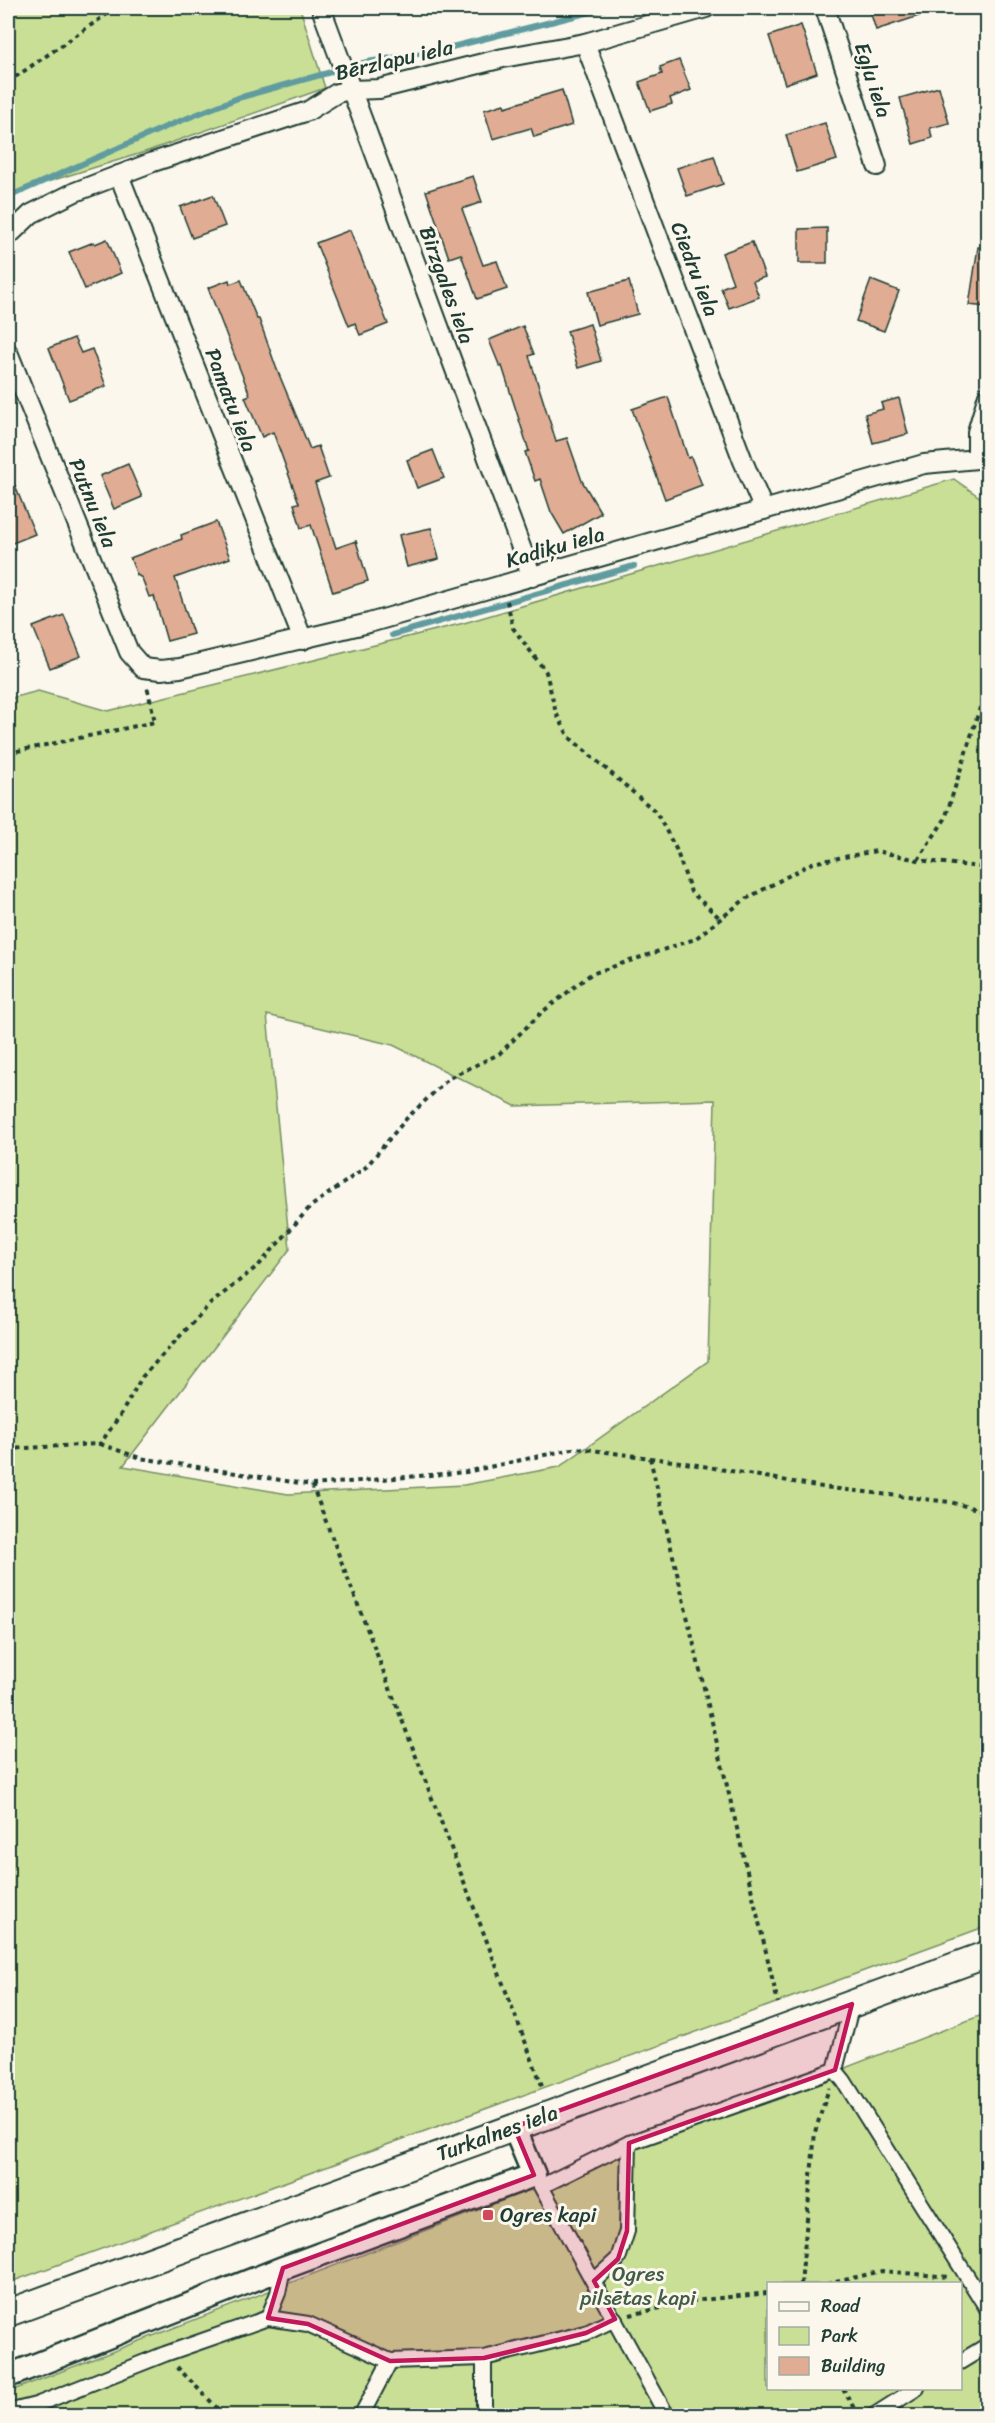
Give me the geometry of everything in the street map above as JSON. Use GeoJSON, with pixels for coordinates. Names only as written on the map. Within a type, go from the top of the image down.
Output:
{"type":"FeatureCollection","features":[{"type":"Feature","properties":{"kind":"main road","name":"Turkalnes iela"},"geometry":{"type":"LineString","coordinates":[[8,2313],[987,1954]]}},
{"type":"Feature","properties":{"kind":"street","name":"Birzgales iela"},"geometry":{"type":"LineString","coordinates":[[321,8],[532,577]]}},
{"type":"Feature","properties":{"kind":"street","name":"Bērzlapu iela"},"geometry":{"type":"LineString","coordinates":[[8,236],[31,213],[75,192],[308,111],[337,93],[379,89],[503,58],[585,43],[706,8]]}},
{"type":"Feature","properties":{"kind":"street","name":"Egļu iela"},"geometry":{"type":"LineString","coordinates":[[825,8],[877,166]]}},
{"type":"Feature","properties":{"kind":"street","name":"Ciedru iela"},"geometry":{"type":"LineString","coordinates":[[585,43],[739,450],[764,510]]}},
{"type":"Feature","properties":{"kind":"street","name":"Pamatu iela"},"geometry":{"type":"LineString","coordinates":[[119,175],[303,640]]}},
{"type":"Feature","properties":{"kind":"street","name":"Putnu iela"},"geometry":{"type":"LineString","coordinates":[[8,352],[129,652],[143,668]]}},
{"type":"Feature","properties":{"kind":"street"},"geometry":{"type":"LineString","coordinates":[[982,466],[978,432],[987,395]]}},
{"type":"Feature","properties":{"kind":"street","name":"Kadiķu iela"},"geometry":{"type":"LineString","coordinates":[[143,668],[161,670],[180,668],[303,640],[532,577],[924,464],[982,466]]}},
{"type":"Feature","properties":{"kind":"street"},"geometry":{"type":"LineString","coordinates":[[835,2070],[852,2004]]}},
{"type":"Feature","properties":{"kind":"street"},"geometry":{"type":"LineString","coordinates":[[8,2376],[283,2268],[538,2180],[628,2143],[835,2070]]}},
{"type":"Feature","properties":{"kind":"street"},"geometry":{"type":"LineString","coordinates":[[835,2070],[844,2080],[987,2310]]}},
{"type":"Feature","properties":{"kind":"street"},"geometry":{"type":"LineString","coordinates":[[514,2127],[538,2180],[667,2415]]}},
{"type":"Feature","properties":{"kind":"street"},"geometry":{"type":"LineString","coordinates":[[594,2281],[618,2259],[627,2231],[628,2143]]}},
{"type":"Feature","properties":{"kind":"street"},"geometry":{"type":"LineString","coordinates":[[268,2318],[278,2293],[283,2268]]}},
{"type":"Feature","properties":{"kind":"street"},"geometry":{"type":"LineString","coordinates":[[8,2412],[36,2405],[165,2354],[268,2318],[308,2324],[390,2361],[484,2358],[586,2333],[615,2319]]}},
{"type":"Feature","properties":{"kind":"street"},"geometry":{"type":"LineString","coordinates":[[962,2361],[987,2345]]}},
{"type":"Feature","properties":{"kind":"street"},"geometry":{"type":"LineString","coordinates":[[484,2358],[484,2415]]}},
{"type":"Feature","properties":{"kind":"street"},"geometry":{"type":"LineString","coordinates":[[361,2415],[390,2361]]}},
{"type":"Feature","properties":{"kind":"street"},"geometry":{"type":"LineString","coordinates":[[873,2415],[914,2390]]}},
{"type":"Feature","properties":{"kind":"path"},"geometry":{"type":"LineString","coordinates":[[8,82],[116,8]]}},
{"type":"Feature","properties":{"kind":"path"},"geometry":{"type":"LineString","coordinates":[[509,612],[513,628],[546,672],[556,713],[569,737],[656,812],[676,849],[691,892],[721,919]]}},
{"type":"Feature","properties":{"kind":"path"},"geometry":{"type":"LineString","coordinates":[[8,753],[155,722],[143,668]]}},
{"type":"Feature","properties":{"kind":"path"},"geometry":{"type":"LineString","coordinates":[[918,860],[945,819],[987,682]]}},
{"type":"Feature","properties":{"kind":"path"},"geometry":{"type":"LineString","coordinates":[[100,1444],[122,1414],[142,1377],[209,1305],[260,1264],[310,1207],[366,1167],[406,1119],[449,1078],[499,1054],[541,1013],[591,974],[695,939],[744,900],[812,863],[876,851],[918,860],[987,868]]}},
{"type":"Feature","properties":{"kind":"path"},"geometry":{"type":"LineString","coordinates":[[8,1449],[100,1444],[140,1458],[312,1485],[466,1472],[577,1448],[822,1487],[950,1502],[987,1512]]}},
{"type":"Feature","properties":{"kind":"path"},"geometry":{"type":"LineString","coordinates":[[650,1458],[778,2002]]}},
{"type":"Feature","properties":{"kind":"path"},"geometry":{"type":"LineString","coordinates":[[312,1485],[543,2088]]}},
{"type":"Feature","properties":{"kind":"path"},"geometry":{"type":"LineString","coordinates":[[801,2282],[815,2132],[835,2070]]}},
{"type":"Feature","properties":{"kind":"path"},"geometry":{"type":"LineString","coordinates":[[832,2282],[882,2271],[968,2278]]}},
{"type":"Feature","properties":{"kind":"path"},"geometry":{"type":"LineString","coordinates":[[615,2319],[692,2301],[767,2293]]}},
{"type":"Feature","properties":{"kind":"path"},"geometry":{"type":"LineString","coordinates":[[165,2354],[225,2415]]}},
{"type":"Feature","properties":{"kind":"path"},"geometry":{"type":"LineString","coordinates":[[844,2390],[857,2415]]}},
{"type":"Feature","properties":{"kind":"highlighted area"},"geometry":{"type":"Polygon","coordinates":[[[852,2004],[835,2070],[629,2143],[627,2231],[618,2259],[594,2281],[615,2319],[586,2333],[484,2358],[390,2361],[308,2324],[268,2318],[283,2268],[534,2175],[514,2127],[852,2004]]]}},
{"type":"Feature","properties":{"kind":"green space"},"geometry":{"type":"Polygon","coordinates":[[[8,8],[300,8],[325,88],[145,152],[8,194],[8,8]]]}},
{"type":"Feature","properties":{"kind":"green space"},"geometry":{"type":"Polygon","coordinates":[[[954,479],[988,503],[987,1926],[8,2283],[8,699],[38,691],[108,711],[464,623],[954,479]],[[267,1015],[290,1249],[123,1466],[288,1494],[464,1485],[559,1467],[708,1361],[715,1100],[515,1106],[393,1045],[267,1015]]]}},
{"type":"Feature","properties":{"kind":"green space","name":"Ogres pilsētas kapi"},"geometry":{"type":"Polygon","coordinates":[[[987,2013],[987,2415],[8,2416],[8,2392],[987,2013]]]}},
{"type":"Feature","properties":{"kind":"building"},"geometry":{"type":"Polygon","coordinates":[[[869,8],[933,8],[934,11],[876,30],[869,8]]]}},
{"type":"Feature","properties":{"kind":"building"},"geometry":{"type":"Polygon","coordinates":[[[801,25],[817,73],[785,84],[769,36],[801,25]]]}},
{"type":"Feature","properties":{"kind":"building"},"geometry":{"type":"Polygon","coordinates":[[[679,60],[691,90],[670,98],[672,104],[650,111],[639,82],[662,74],[660,67],[679,60]]]}},
{"type":"Feature","properties":{"kind":"building"},"geometry":{"type":"Polygon","coordinates":[[[939,87],[949,123],[930,128],[932,138],[913,144],[900,98],[939,87]]]}},
{"type":"Feature","properties":{"kind":"building"},"geometry":{"type":"Polygon","coordinates":[[[562,90],[572,125],[534,137],[531,128],[493,139],[484,110],[504,104],[505,107],[562,90]]]}},
{"type":"Feature","properties":{"kind":"building"},"geometry":{"type":"Polygon","coordinates":[[[825,123],[837,160],[797,172],[786,135],[825,123]]]}},
{"type":"Feature","properties":{"kind":"building"},"geometry":{"type":"Polygon","coordinates":[[[714,156],[723,184],[687,196],[677,168],[714,156]]]}},
{"type":"Feature","properties":{"kind":"building"},"geometry":{"type":"Polygon","coordinates":[[[473,176],[482,202],[462,209],[483,265],[497,261],[507,289],[477,299],[461,254],[449,258],[426,191],[473,176]]]}},
{"type":"Feature","properties":{"kind":"building"},"geometry":{"type":"Polygon","coordinates":[[[213,195],[225,226],[192,238],[180,207],[213,195]]]}},
{"type":"Feature","properties":{"kind":"building"},"geometry":{"type":"Polygon","coordinates":[[[827,228],[827,263],[799,263],[799,229],[827,228]]]}},
{"type":"Feature","properties":{"kind":"building"},"geometry":{"type":"Polygon","coordinates":[[[350,230],[388,324],[360,335],[355,323],[349,326],[316,243],[350,230]]]}},
{"type":"Feature","properties":{"kind":"building"},"geometry":{"type":"Polygon","coordinates":[[[107,239],[121,273],[85,289],[69,252],[107,239]]]}},
{"type":"Feature","properties":{"kind":"building"},"geometry":{"type":"Polygon","coordinates":[[[752,242],[765,277],[753,281],[759,297],[729,308],[721,288],[733,283],[722,253],[752,242]]]}},
{"type":"Feature","properties":{"kind":"building"},"geometry":{"type":"Polygon","coordinates":[[[978,247],[987,248],[987,307],[969,305],[978,247]]]}},
{"type":"Feature","properties":{"kind":"building"},"geometry":{"type":"Polygon","coordinates":[[[229,280],[230,284],[241,280],[257,319],[259,319],[310,449],[318,446],[329,478],[315,483],[336,548],[356,541],[368,581],[333,592],[311,525],[301,528],[294,504],[299,503],[273,432],[262,437],[245,397],[250,395],[208,288],[229,280]]]}},
{"type":"Feature","properties":{"kind":"building"},"geometry":{"type":"Polygon","coordinates":[[[871,280],[899,291],[884,331],[856,321],[871,280]]]}},
{"type":"Feature","properties":{"kind":"building"},"geometry":{"type":"Polygon","coordinates":[[[629,281],[638,314],[597,325],[588,292],[629,281]]]}},
{"type":"Feature","properties":{"kind":"building"},"geometry":{"type":"Polygon","coordinates":[[[590,324],[601,361],[578,368],[567,331],[590,324]]]}},
{"type":"Feature","properties":{"kind":"building"},"geometry":{"type":"Polygon","coordinates":[[[523,326],[534,354],[529,356],[556,441],[567,438],[582,481],[601,513],[564,534],[551,512],[540,479],[535,481],[525,452],[529,451],[502,366],[500,367],[489,340],[523,326]]]}},
{"type":"Feature","properties":{"kind":"building"},"geometry":{"type":"Polygon","coordinates":[[[74,338],[81,353],[92,349],[106,386],[69,400],[49,348],[74,338]]]}},
{"type":"Feature","properties":{"kind":"building"},"geometry":{"type":"Polygon","coordinates":[[[668,397],[688,458],[691,457],[702,485],[665,499],[632,409],[668,397]]]}},
{"type":"Feature","properties":{"kind":"building"},"geometry":{"type":"Polygon","coordinates":[[[899,398],[908,434],[873,443],[865,414],[883,409],[881,403],[899,398]]]}},
{"type":"Feature","properties":{"kind":"building"},"geometry":{"type":"Polygon","coordinates":[[[433,450],[444,478],[417,488],[407,460],[433,450]]]}},
{"type":"Feature","properties":{"kind":"building"},"geometry":{"type":"Polygon","coordinates":[[[128,464],[142,497],[114,509],[100,476],[128,464]]]}},
{"type":"Feature","properties":{"kind":"building"},"geometry":{"type":"Polygon","coordinates":[[[8,469],[35,534],[8,545],[8,469]]]}},
{"type":"Feature","properties":{"kind":"building"},"geometry":{"type":"Polygon","coordinates":[[[216,522],[230,558],[175,578],[193,634],[167,641],[154,596],[149,597],[142,578],[137,575],[130,558],[182,539],[181,535],[216,522]]]}},
{"type":"Feature","properties":{"kind":"building"},"geometry":{"type":"Polygon","coordinates":[[[431,528],[439,559],[407,567],[399,535],[431,528]]]}},
{"type":"Feature","properties":{"kind":"building"},"geometry":{"type":"Polygon","coordinates":[[[64,615],[81,656],[50,668],[33,627],[64,615]]]}},
{"type":"Feature","properties":{"kind":"waterway"},"geometry":{"type":"LineString","coordinates":[[8,197],[170,125],[238,98],[367,62],[436,51],[606,8]]}},
{"type":"Feature","properties":{"kind":"waterway"},"geometry":{"type":"LineString","coordinates":[[392,635],[634,566]]}},
{"type":"Feature","properties":{"kind":"place","name":"Ogres kapi"},"geometry":{"type":"Point","coordinates":[488,2215]}}]}
